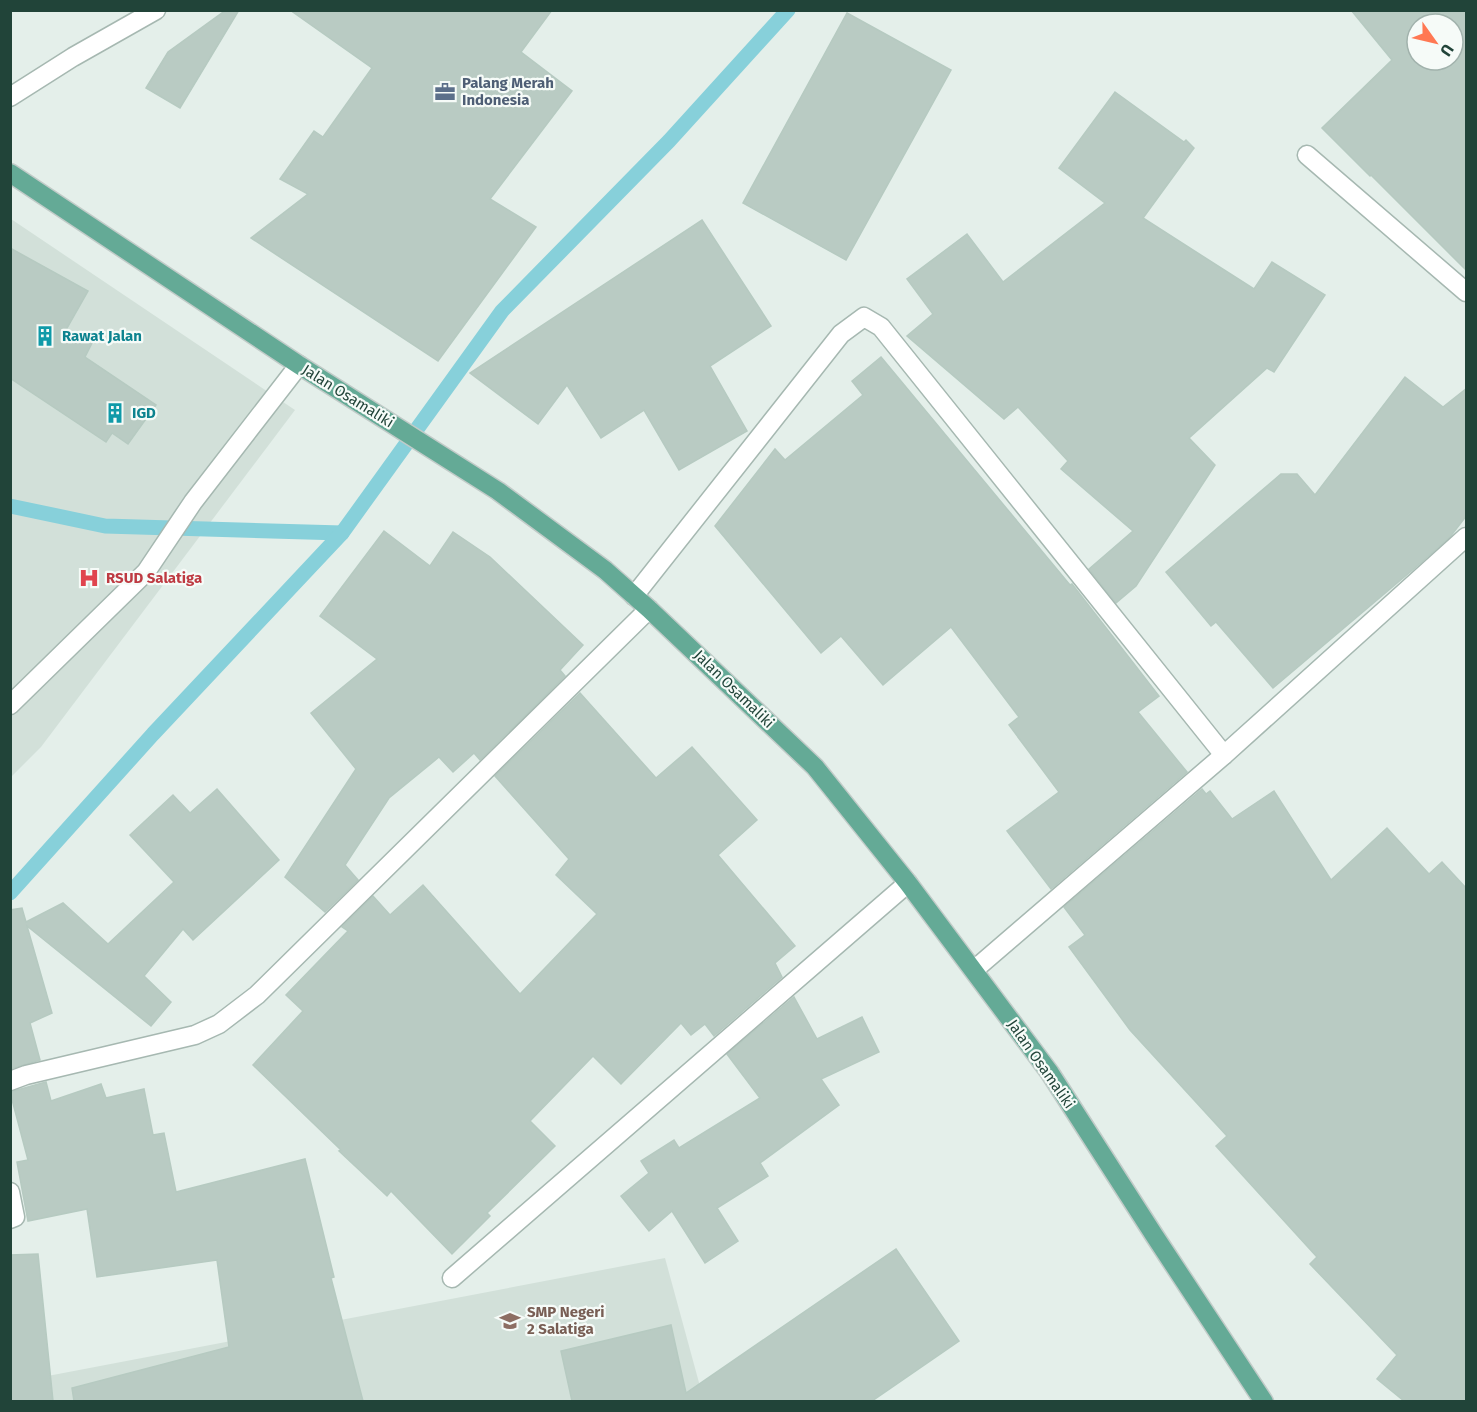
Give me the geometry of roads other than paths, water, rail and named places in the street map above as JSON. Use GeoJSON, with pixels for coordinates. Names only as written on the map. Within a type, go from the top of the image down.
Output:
{"type":"FeatureCollection","features":[{"type":"Feature","properties":{"kind":"main road","name":"Jalan Osamaliki"},"geometry":{"type":"LineString","coordinates":[[10,173],[298,365],[498,491],[605,570],[815,767],[908,883],[1050,1072],[1154,1236],[1264,1401]]}},
{"type":"Feature","properties":{"kind":"street"},"geometry":{"type":"LineString","coordinates":[[10,98],[73,57],[156,10]]}},
{"type":"Feature","properties":{"kind":"street"},"geometry":{"type":"LineString","coordinates":[[1307,155],[1467,292]]}},
{"type":"Feature","properties":{"kind":"street"},"geometry":{"type":"LineString","coordinates":[[634,596],[840,334],[864,317],[881,327],[1224,755]]}},
{"type":"Feature","properties":{"kind":"street"},"geometry":{"type":"LineString","coordinates":[[10,705],[146,572],[193,502],[298,365]]}},
{"type":"Feature","properties":{"kind":"street"},"geometry":{"type":"LineString","coordinates":[[974,970],[1224,755],[1467,537]]}},
{"type":"Feature","properties":{"kind":"street"},"geometry":{"type":"LineString","coordinates":[[10,1081],[195,1035],[219,1024],[257,995],[649,609]]}},
{"type":"Feature","properties":{"kind":"street"},"geometry":{"type":"LineString","coordinates":[[452,1278],[908,883]]}},
{"type":"Feature","properties":{"kind":"street"},"geometry":{"type":"LineString","coordinates":[[10,1192],[15,1217],[10,1219]]}},
{"type":"Feature","properties":{"kind":"waterway"},"geometry":{"type":"LineString","coordinates":[[10,893],[153,734],[342,533],[502,311],[669,141],[788,10]]}},
{"type":"Feature","properties":{"kind":"waterway"},"geometry":{"type":"LineString","coordinates":[[10,506],[105,526],[342,533]]}},
{"type":"Feature","properties":{"kind":"place","name":"Palang Merah Indonesia"},"geometry":{"type":"Point","coordinates":[445,92]}},
{"type":"Feature","properties":{"kind":"place","name":"Rawat Jalan"},"geometry":{"type":"Point","coordinates":[45,336]}},
{"type":"Feature","properties":{"kind":"place","name":"IGD"},"geometry":{"type":"Point","coordinates":[115,413]}},
{"type":"Feature","properties":{"kind":"place","name":"RSUD Salatiga"},"geometry":{"type":"Point","coordinates":[89,578]}},
{"type":"Feature","properties":{"kind":"place","name":"SMP Negeri 2 Salatiga"},"geometry":{"type":"Point","coordinates":[510,1321]}}]}
